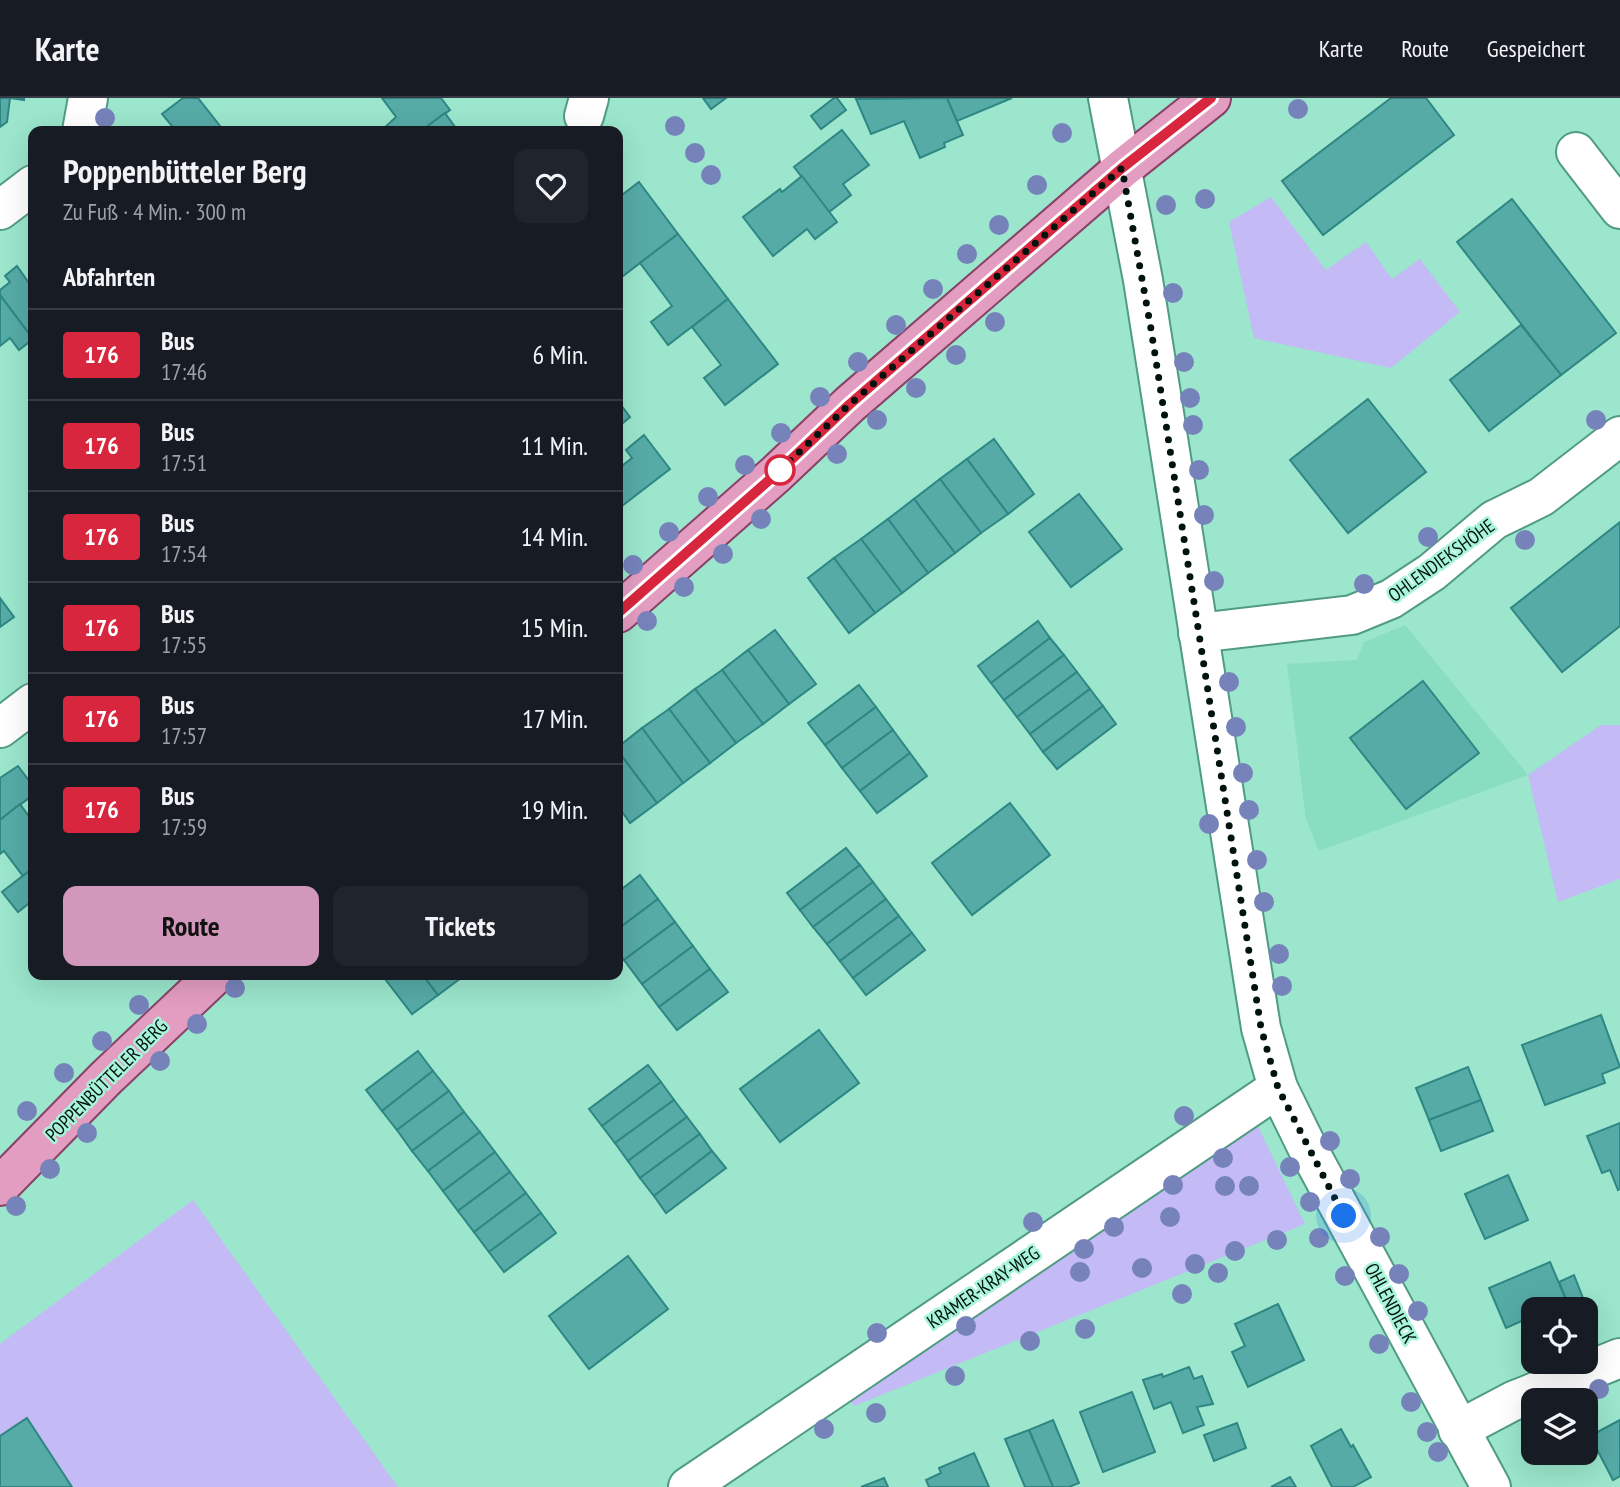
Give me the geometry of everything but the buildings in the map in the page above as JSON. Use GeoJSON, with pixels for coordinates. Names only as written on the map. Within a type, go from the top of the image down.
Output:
{"type":"FeatureCollection","features":[{"type":"Feature","properties":{"kind":"main road"},"geometry":{"type":"LineString","coordinates":[[623,609],[776,474],[850,404],[1122,168],[1211,98]]}},
{"type":"Feature","properties":{"kind":"main road","name":"POPPENBÜTTELER BERG"},"geometry":{"type":"LineString","coordinates":[[0,1186],[106,1078],[210,980]]}},
{"type":"Feature","properties":{"kind":"street"},"geometry":{"type":"LineString","coordinates":[[83,126],[88,98]]}},
{"type":"Feature","properties":{"kind":"street","name":"OHLENDIECK"},"geometry":{"type":"LineString","coordinates":[[1108,98],[1151,329],[1261,1028],[1278,1088],[1307,1147],[1491,1487]]}},
{"type":"Feature","properties":{"kind":"street"},"geometry":{"type":"LineString","coordinates":[[1576,152],[1620,209]]}},
{"type":"Feature","properties":{"kind":"street"},"geometry":{"type":"LineString","coordinates":[[0,209],[28,189]]}},
{"type":"Feature","properties":{"kind":"street","name":"OHLENDIEKSHÖHE"},"geometry":{"type":"LineString","coordinates":[[1198,633],[1352,615],[1391,599],[1432,572],[1494,520],[1541,497],[1620,436]]}},
{"type":"Feature","properties":{"kind":"street"},"geometry":{"type":"LineString","coordinates":[[0,729],[28,706]]}},
{"type":"Feature","properties":{"kind":"street","name":"KRAMER-KRAY-WEG"},"geometry":{"type":"LineString","coordinates":[[688,1487],[1278,1088]]}},
{"type":"Feature","properties":{"kind":"street"},"geometry":{"type":"LineString","coordinates":[[1458,1430],[1513,1401],[1620,1358]]}},
{"type":"Feature","properties":{"kind":"shaded area"},"geometry":{"type":"Polygon","coordinates":[[[1271,197],[1326,270],[1366,242],[1392,279],[1420,259],[1460,312],[1391,368],[1254,338],[1229,222],[1271,197]]]}},
{"type":"Feature","properties":{"kind":"shaded area"},"geometry":{"type":"Polygon","coordinates":[[[1405,625],[1528,775],[1319,851],[1306,819],[1287,664],[1357,660],[1364,642],[1405,625]]]}},
{"type":"Feature","properties":{"kind":"shaded area"},"geometry":{"type":"Polygon","coordinates":[[[1601,725],[1620,725],[1620,879],[1558,902],[1528,775],[1601,725]]]}},
{"type":"Feature","properties":{"kind":"shaded area"},"geometry":{"type":"Polygon","coordinates":[[[1254,1118],[1305,1224],[854,1406],[847,1393],[1254,1118]]]}},
{"type":"Feature","properties":{"kind":"shaded area"},"geometry":{"type":"Polygon","coordinates":[[[193,1200],[398,1487],[0,1487],[0,1344],[193,1200]]]}},
{"type":"Feature","properties":{"kind":"bus line","name":"176"},"geometry":{"type":"LineString","coordinates":[[623,609],[776,474],[850,404],[1122,168],[1211,98]]}},
{"type":"Feature","properties":{"kind":"route"},"geometry":{"type":"LineString","coordinates":[[780,470],[776,474],[850,404],[1122,168],[1143,279],[1261,1028],[1278,1088],[1344,1216]]}}]}
